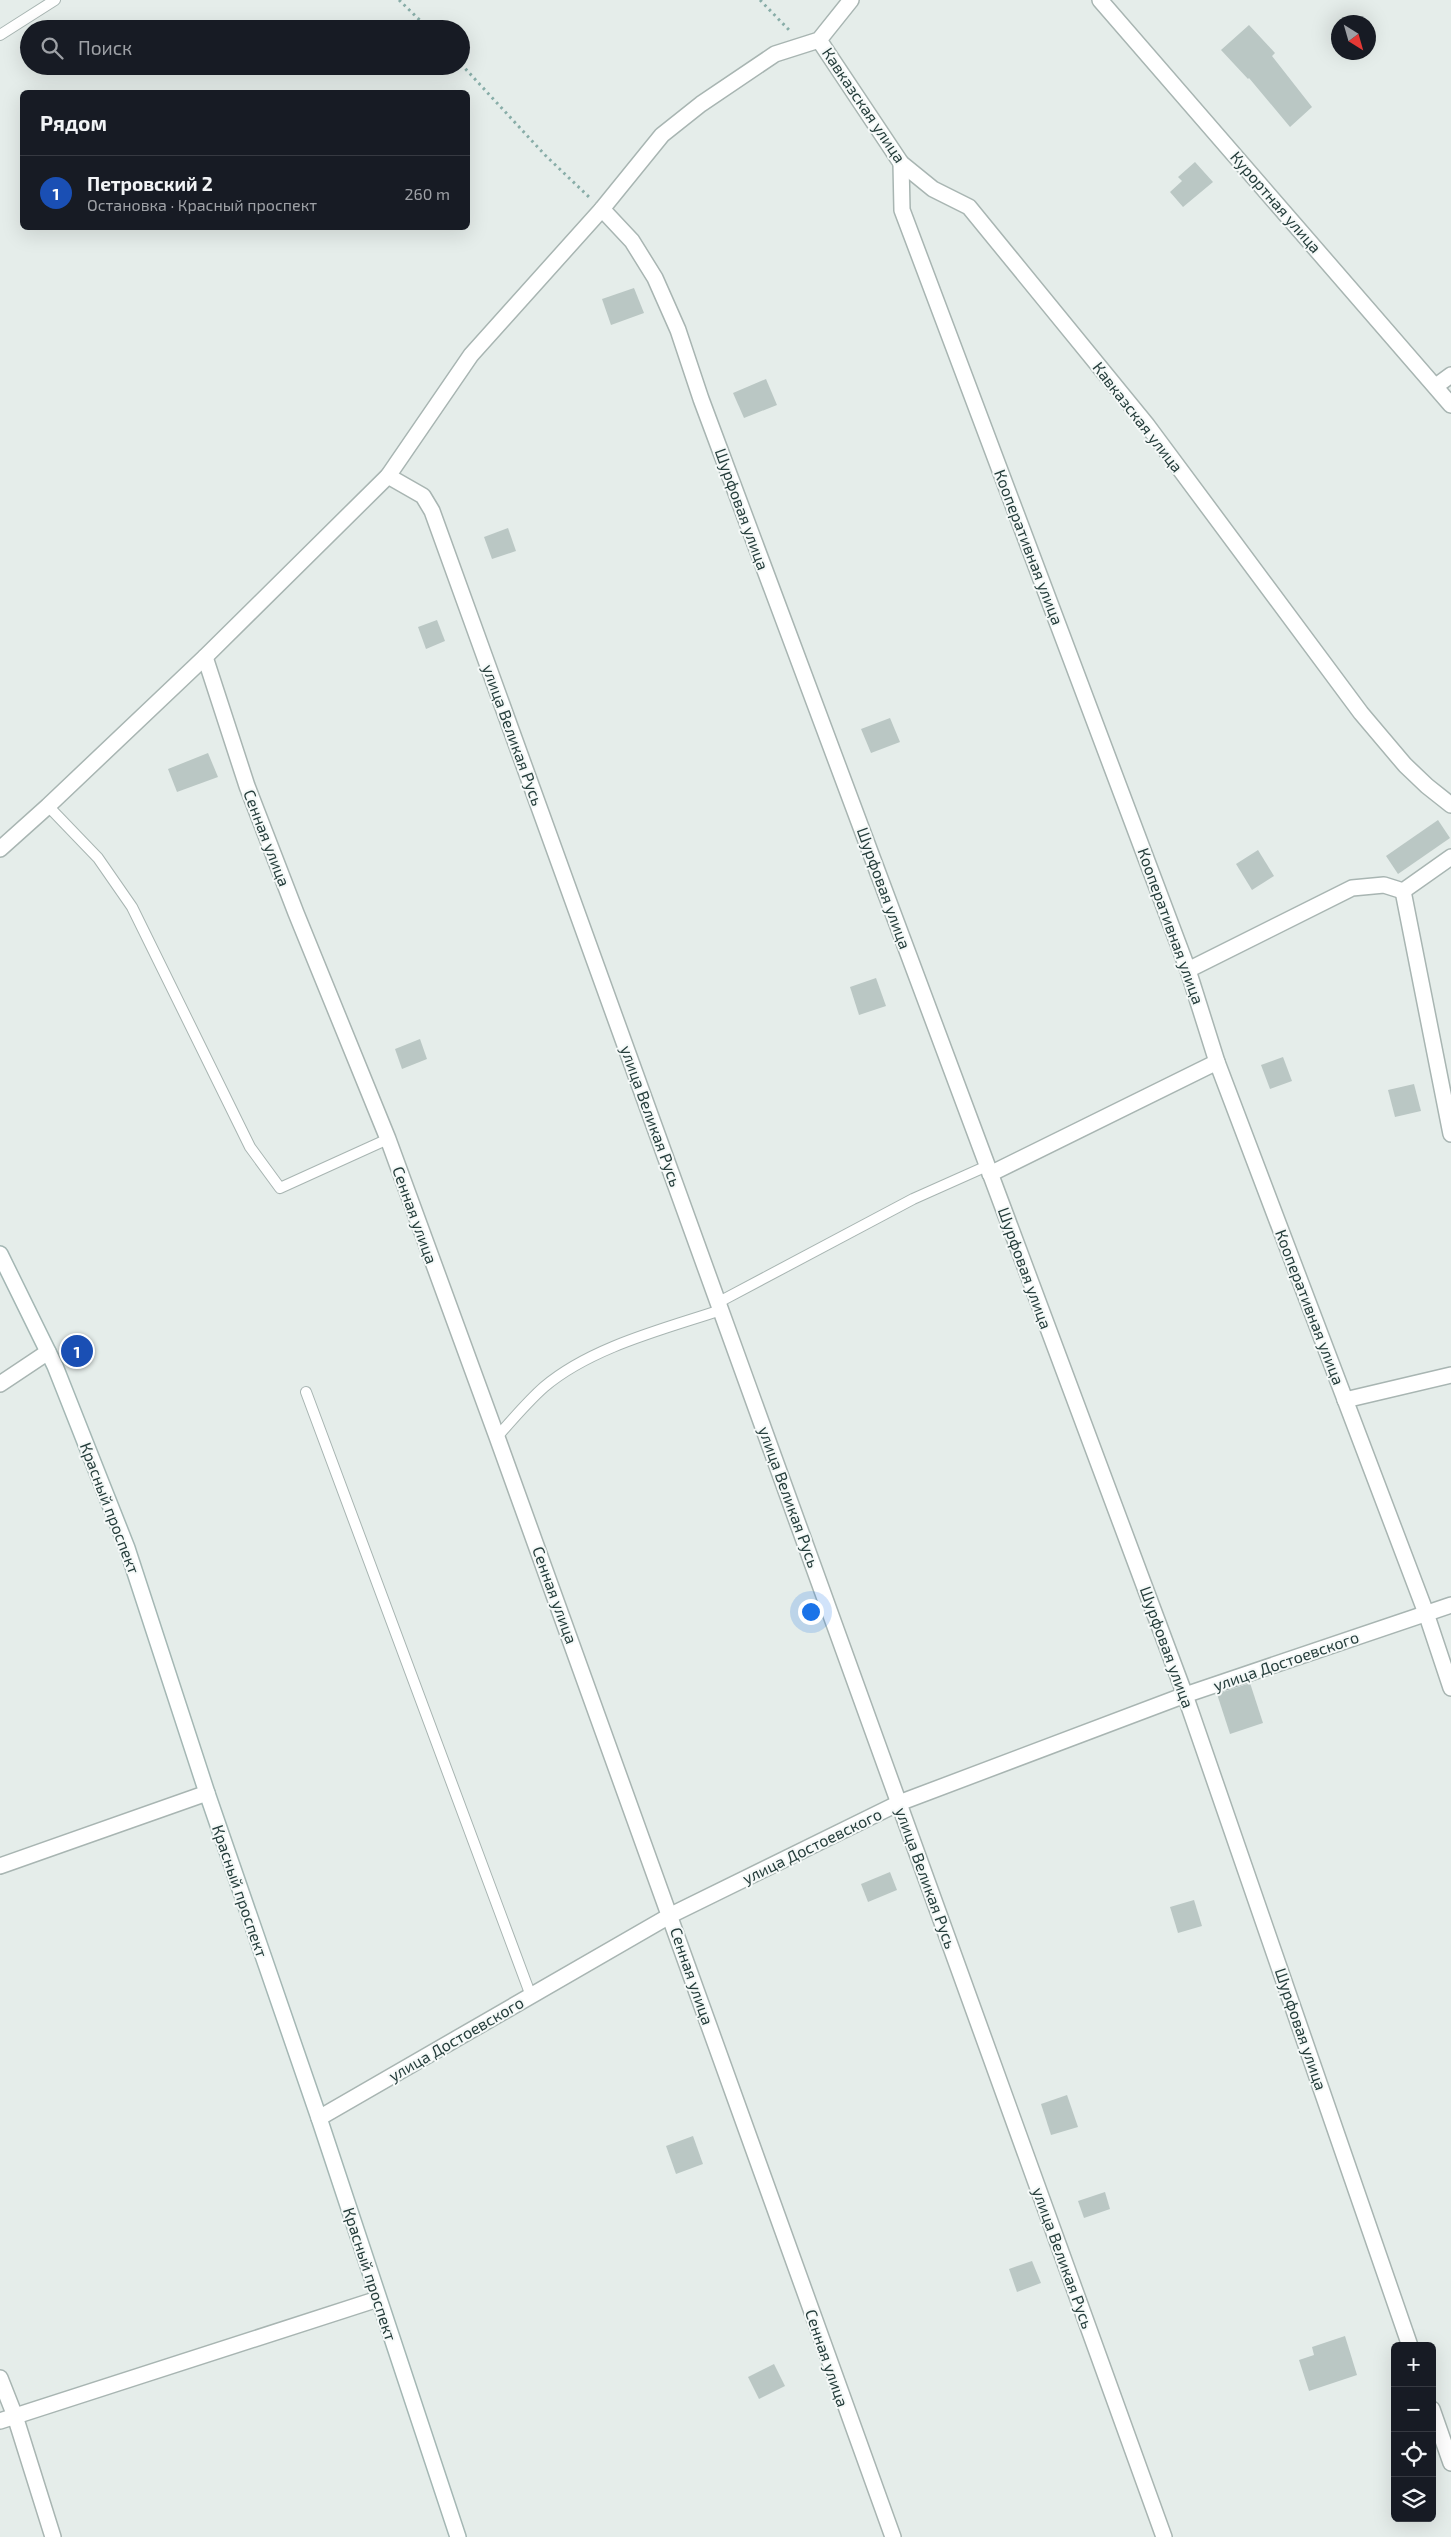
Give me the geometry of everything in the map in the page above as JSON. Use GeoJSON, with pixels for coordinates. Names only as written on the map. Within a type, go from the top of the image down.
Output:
{"type":"FeatureCollection","features":[{"type":"Feature","properties":{"kind":"street"},"geometry":{"type":"LineString","coordinates":[[0,849],[206,657],[388,476],[471,355],[602,209],[662,135],[701,104],[775,54],[819,40],[851,0]]}},
{"type":"Feature","properties":{"kind":"street","name":"Курортная улица"},"geometry":{"type":"LineString","coordinates":[[1100,0],[1451,405]]}},
{"type":"Feature","properties":{"kind":"street","name":"Кавказская улица"},"geometry":{"type":"LineString","coordinates":[[819,40],[901,163],[933,189],[969,207],[1147,425],[1361,713],[1405,765],[1451,805]]}},
{"type":"Feature","properties":{"kind":"street","name":"Кооперативная улица"},"geometry":{"type":"LineString","coordinates":[[901,163],[902,210],[1188,970],[1217,1062],[1426,1613],[1451,1688]]}},
{"type":"Feature","properties":{"kind":"street","name":"Шурфовая улица"},"geometry":{"type":"LineString","coordinates":[[602,209],[644,257],[678,330],[1185,1696],[1409,2342]]}},
{"type":"Feature","properties":{"kind":"street"},"geometry":{"type":"LineString","coordinates":[[1436,386],[1451,375]]}},
{"type":"Feature","properties":{"kind":"street","name":"улица Великая Русь"},"geometry":{"type":"LineString","coordinates":[[388,476],[423,496],[432,510],[1164,2537]]}},
{"type":"Feature","properties":{"kind":"street","name":"Сенная улица"},"geometry":{"type":"LineString","coordinates":[[206,657],[250,795],[299,922],[388,1139],[671,1915],[845,2410],[893,2537]]}},
{"type":"Feature","properties":{"kind":"street"},"geometry":{"type":"LineString","coordinates":[[1403,892],[1451,857]]}},
{"type":"Feature","properties":{"kind":"street"},"geometry":{"type":"LineString","coordinates":[[1188,970],[1352,888],[1384,885],[1403,892]]}},
{"type":"Feature","properties":{"kind":"street"},"geometry":{"type":"LineString","coordinates":[[1403,892],[1451,1134]]}},
{"type":"Feature","properties":{"kind":"street"},"geometry":{"type":"LineString","coordinates":[[989,1170],[1217,1062]]}},
{"type":"Feature","properties":{"kind":"street","name":"Красный проспект"},"geometry":{"type":"LineString","coordinates":[[0,1254],[48,1352],[126,1548],[207,1793],[319,2118],[458,2537]]}},
{"type":"Feature","properties":{"kind":"street"},"geometry":{"type":"LineString","coordinates":[[0,1384],[48,1352]]}},
{"type":"Feature","properties":{"kind":"street"},"geometry":{"type":"LineString","coordinates":[[1345,1400],[1451,1375]]}},
{"type":"Feature","properties":{"kind":"street","name":"улица Достоевского"},"geometry":{"type":"LineString","coordinates":[[319,2118],[671,1915],[899,1803],[1185,1696],[1451,1605]]}},
{"type":"Feature","properties":{"kind":"street"},"geometry":{"type":"LineString","coordinates":[[0,1866],[207,1793]]}},
{"type":"Feature","properties":{"kind":"street"},"geometry":{"type":"LineString","coordinates":[[0,2421],[378,2299]]}},
{"type":"Feature","properties":{"kind":"street"},"geometry":{"type":"LineString","coordinates":[[0,2378],[15,2416],[53,2537]]}},
{"type":"Feature","properties":{"kind":"street"},"geometry":{"type":"LineString","coordinates":[[1436,2420],[1451,2463]]}},
{"type":"Feature","properties":{"kind":"lane"},"geometry":{"type":"LineString","coordinates":[[24,20],[55,0]]}},
{"type":"Feature","properties":{"kind":"lane"},"geometry":{"type":"LineString","coordinates":[[0,35],[20,22]]}},
{"type":"Feature","properties":{"kind":"lane"},"geometry":{"type":"LineString","coordinates":[[48,806],[98,858],[132,907],[250,1147],[280,1188],[388,1139]]}},
{"type":"Feature","properties":{"kind":"lane"},"geometry":{"type":"LineString","coordinates":[[497,1437],[545,1386],[581,1362],[631,1340],[720,1306],[913,1198],[989,1170]]}},
{"type":"Feature","properties":{"kind":"lane"},"geometry":{"type":"LineString","coordinates":[[306,1392],[531,1996]]}},
{"type":"Feature","properties":{"kind":"path"},"geometry":{"type":"LineString","coordinates":[[399,0],[420,20]]}},
{"type":"Feature","properties":{"kind":"path"},"geometry":{"type":"LineString","coordinates":[[760,0],[803,44]]}},
{"type":"Feature","properties":{"kind":"path"},"geometry":{"type":"LineString","coordinates":[[470,74],[545,155],[602,209]]}},
{"type":"Feature","properties":{"kind":"building"},"geometry":{"type":"Polygon","coordinates":[[[1249,25],[1275,53],[1272,56],[1312,107],[1290,127],[1249,78],[1221,50],[1249,25]]]}},
{"type":"Feature","properties":{"kind":"building"},"geometry":{"type":"Polygon","coordinates":[[[1195,162],[1213,182],[1183,207],[1170,192],[1182,181],[1178,177],[1195,162]]]}},
{"type":"Feature","properties":{"kind":"building"},"geometry":{"type":"Polygon","coordinates":[[[634,288],[644,313],[611,325],[602,299],[634,288]]]}},
{"type":"Feature","properties":{"kind":"building"},"geometry":{"type":"Polygon","coordinates":[[[766,379],[777,405],[744,418],[733,393],[766,379]]]}},
{"type":"Feature","properties":{"kind":"building"},"geometry":{"type":"Polygon","coordinates":[[[508,528],[516,551],[492,559],[484,537],[508,528]]]}},
{"type":"Feature","properties":{"kind":"building"},"geometry":{"type":"Polygon","coordinates":[[[437,620],[445,641],[426,649],[418,627],[437,620]]]}},
{"type":"Feature","properties":{"kind":"building"},"geometry":{"type":"Polygon","coordinates":[[[890,718],[900,742],[871,753],[861,729],[890,718]]]}},
{"type":"Feature","properties":{"kind":"building"},"geometry":{"type":"Polygon","coordinates":[[[208,753],[218,777],[177,792],[168,769],[208,753]]]}},
{"type":"Feature","properties":{"kind":"building"},"geometry":{"type":"Polygon","coordinates":[[[1438,820],[1450,838],[1398,874],[1386,856],[1438,820]]]}},
{"type":"Feature","properties":{"kind":"building"},"geometry":{"type":"Polygon","coordinates":[[[1258,850],[1274,876],[1252,890],[1236,864],[1258,850]]]}},
{"type":"Feature","properties":{"kind":"building"},"geometry":{"type":"Polygon","coordinates":[[[876,978],[886,1006],[859,1015],[850,987],[876,978]]]}},
{"type":"Feature","properties":{"kind":"building"},"geometry":{"type":"Polygon","coordinates":[[[420,1039],[427,1059],[402,1069],[395,1049],[420,1039]]]}},
{"type":"Feature","properties":{"kind":"building"},"geometry":{"type":"Polygon","coordinates":[[[1283,1057],[1292,1081],[1270,1089],[1261,1065],[1283,1057]]]}},
{"type":"Feature","properties":{"kind":"building"},"geometry":{"type":"Polygon","coordinates":[[[1414,1084],[1421,1111],[1395,1117],[1388,1090],[1414,1084]]]}},
{"type":"Feature","properties":{"kind":"building"},"geometry":{"type":"Polygon","coordinates":[[[1250,1683],[1263,1723],[1230,1734],[1217,1694],[1250,1683]]]}},
{"type":"Feature","properties":{"kind":"building"},"geometry":{"type":"Polygon","coordinates":[[[890,1872],[897,1890],[868,1902],[861,1884],[890,1872]]]}},
{"type":"Feature","properties":{"kind":"building"},"geometry":{"type":"Polygon","coordinates":[[[1194,1900],[1202,1926],[1178,1933],[1170,1907],[1194,1900]]]}},
{"type":"Feature","properties":{"kind":"building"},"geometry":{"type":"Polygon","coordinates":[[[1067,2095],[1078,2127],[1051,2135],[1041,2104],[1067,2095]]]}},
{"type":"Feature","properties":{"kind":"building"},"geometry":{"type":"Polygon","coordinates":[[[693,2136],[703,2164],[676,2174],[666,2146],[693,2136]]]}},
{"type":"Feature","properties":{"kind":"building"},"geometry":{"type":"Polygon","coordinates":[[[1105,2192],[1110,2209],[1084,2218],[1078,2201],[1105,2192]]]}},
{"type":"Feature","properties":{"kind":"building"},"geometry":{"type":"Polygon","coordinates":[[[1032,2261],[1041,2283],[1017,2292],[1009,2269],[1032,2261]]]}},
{"type":"Feature","properties":{"kind":"building"},"geometry":{"type":"Polygon","coordinates":[[[1345,2336],[1357,2375],[1309,2391],[1299,2360],[1314,2355],[1312,2347],[1345,2336]]]}},
{"type":"Feature","properties":{"kind":"building"},"geometry":{"type":"Polygon","coordinates":[[[774,2364],[785,2386],[759,2399],[748,2377],[774,2364]]]}},
{"type":"Feature","properties":{"kind":"place","name":"Петровский 2"},"geometry":{"type":"Point","coordinates":[77,1351]}}]}
